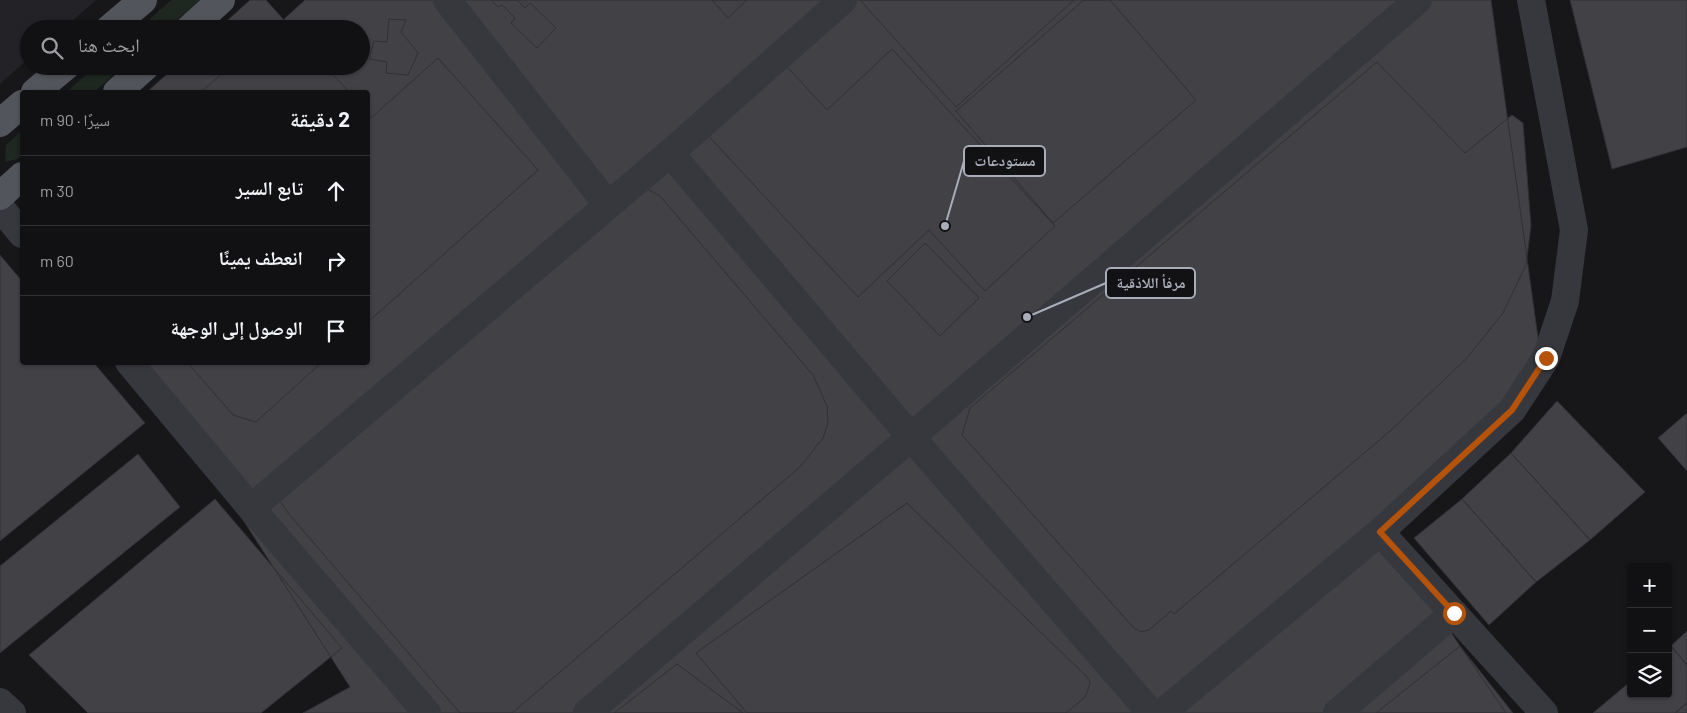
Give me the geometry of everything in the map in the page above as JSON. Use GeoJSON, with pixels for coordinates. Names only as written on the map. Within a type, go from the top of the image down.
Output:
{"type":"FeatureCollection","features":[{"type":"Feature","properties":{"kind":"main road"},"geometry":{"type":"LineString","coordinates":[[120,20],[143,0]]}},
{"type":"Feature","properties":{"kind":"main road"},"geometry":{"type":"LineString","coordinates":[[199,20],[221,0]]}},
{"type":"Feature","properties":{"kind":"main road"},"geometry":{"type":"LineString","coordinates":[[37,90],[55,75]]}},
{"type":"Feature","properties":{"kind":"main road"},"geometry":{"type":"LineString","coordinates":[[119,90],[136,75]]}},
{"type":"Feature","properties":{"kind":"main road"},"geometry":{"type":"LineString","coordinates":[[0,123],[20,106]]}},
{"type":"Feature","properties":{"kind":"main road"},"geometry":{"type":"LineString","coordinates":[[0,196],[20,178]]}},
{"type":"Feature","properties":{"kind":"street"},"geometry":{"type":"LineString","coordinates":[[447,0],[608,205]]}},
{"type":"Feature","properties":{"kind":"street"},"geometry":{"type":"LineString","coordinates":[[251,508],[670,152],[843,0]]}},
{"type":"Feature","properties":{"kind":"street"},"geometry":{"type":"LineString","coordinates":[[587,713],[911,437],[1418,0]]}},
{"type":"Feature","properties":{"kind":"street"},"geometry":{"type":"LineString","coordinates":[[1162,713],[1380,532],[1512,410],[1546,358],[1566,301],[1574,230],[1531,0]]}},
{"type":"Feature","properties":{"kind":"street"},"geometry":{"type":"LineString","coordinates":[[670,152],[911,437],[1151,713]]}},
{"type":"Feature","properties":{"kind":"street"},"geometry":{"type":"LineString","coordinates":[[0,207],[20,232]]}},
{"type":"Feature","properties":{"kind":"street"},"geometry":{"type":"LineString","coordinates":[[132,365],[427,713]]}},
{"type":"Feature","properties":{"kind":"street"},"geometry":{"type":"LineString","coordinates":[[1380,532],[1544,713]]}},
{"type":"Feature","properties":{"kind":"street"},"geometry":{"type":"LineString","coordinates":[[1337,713],[1454,613]]}},
{"type":"Feature","properties":{"kind":"street"},"geometry":{"type":"LineString","coordinates":[[0,702],[12,713]]}},
{"type":"Feature","properties":{"kind":"shaded area"},"geometry":{"type":"Polygon","coordinates":[[[0,0],[96,0],[73,20],[20,20],[20,66],[0,84],[0,0]]]}},
{"type":"Feature","properties":{"kind":"shaded area"},"geometry":{"type":"Polygon","coordinates":[[[171,0],[200,0],[177,20],[149,20],[171,0]]]}},
{"type":"Feature","properties":{"kind":"shaded area"},"geometry":{"type":"Polygon","coordinates":[[[86,75],[114,75],[96,90],[68,90],[86,75]]]}},
{"type":"Feature","properties":{"kind":"shaded area"},"geometry":{"type":"Polygon","coordinates":[[[20,132],[20,157],[18,159],[5,162],[6,145],[20,132]]]}},
{"type":"Feature","properties":{"kind":"building"},"geometry":{"type":"Polygon","coordinates":[[[250,0],[266,0],[284,20],[228,20],[250,0]]]}},
{"type":"Feature","properties":{"kind":"building"},"geometry":{"type":"Polygon","coordinates":[[[305,0],[1491,0],[1541,359],[1391,541],[1506,713],[303,713],[350,687],[144,365],[370,365],[370,90],[203,90],[221,75],[370,75],[370,20],[283,20],[305,0]]]}},
{"type":"Feature","properties":{"kind":"building"},"geometry":{"type":"Polygon","coordinates":[[[491,0],[517,0],[525,8],[530,3],[556,28],[537,48],[511,23],[515,18],[502,5],[498,7],[491,0]]]}},
{"type":"Feature","properties":{"kind":"building"},"geometry":{"type":"Polygon","coordinates":[[[712,0],[747,0],[728,18],[712,0]]]}},
{"type":"Feature","properties":{"kind":"building"},"geometry":{"type":"Polygon","coordinates":[[[860,0],[1074,0],[956,107],[860,0]]]}},
{"type":"Feature","properties":{"kind":"building"},"geometry":{"type":"Polygon","coordinates":[[[1084,0],[1110,0],[1196,100],[1053,223],[956,111],[1084,0]]]}},
{"type":"Feature","properties":{"kind":"building"},"geometry":{"type":"Polygon","coordinates":[[[1570,0],[1687,0],[1687,147],[1612,169],[1570,0]]]}},
{"type":"Feature","properties":{"kind":"building"},"geometry":{"type":"Polygon","coordinates":[[[389,19],[406,20],[401,32],[418,53],[408,75],[386,73],[387,62],[370,59],[374,41],[387,42],[389,19]]]}},
{"type":"Feature","properties":{"kind":"building"},"geometry":{"type":"Polygon","coordinates":[[[892,49],[1055,226],[985,291],[929,230],[858,297],[702,129],[779,58],[827,110],[892,49]]]}},
{"type":"Feature","properties":{"kind":"building"},"geometry":{"type":"Polygon","coordinates":[[[438,58],[538,170],[370,320],[370,117],[371,118],[438,58]]]}},
{"type":"Feature","properties":{"kind":"building"},"geometry":{"type":"Polygon","coordinates":[[[1377,62],[1465,153],[1512,115],[1523,123],[1531,226],[1526,265],[1503,313],[1466,359],[1389,432],[1174,614],[1171,611],[1149,630],[1140,632],[1132,626],[962,435],[970,408],[1377,62]]]}},
{"type":"Feature","properties":{"kind":"building"},"geometry":{"type":"Polygon","coordinates":[[[166,75],[333,75],[347,90],[149,90],[166,75]]]}},
{"type":"Feature","properties":{"kind":"building"},"geometry":{"type":"Polygon","coordinates":[[[647,189],[660,196],[813,375],[827,406],[828,423],[823,438],[800,467],[512,713],[460,713],[288,513],[280,501],[647,189]]]}},
{"type":"Feature","properties":{"kind":"building"},"geometry":{"type":"Polygon","coordinates":[[[925,243],[979,298],[940,336],[887,281],[925,243]]]}},
{"type":"Feature","properties":{"kind":"building"},"geometry":{"type":"Polygon","coordinates":[[[0,255],[20,279],[20,365],[96,365],[145,423],[0,541],[0,255]]]}},
{"type":"Feature","properties":{"kind":"building"},"geometry":{"type":"Polygon","coordinates":[[[190,365],[319,365],[256,422],[233,415],[190,365]]]}},
{"type":"Feature","properties":{"kind":"building"},"geometry":{"type":"Polygon","coordinates":[[[1557,401],[1645,492],[1590,540],[1511,453],[1557,401]]]}},
{"type":"Feature","properties":{"kind":"building"},"geometry":{"type":"Polygon","coordinates":[[[1687,413],[1687,471],[1658,438],[1687,413]]]}},
{"type":"Feature","properties":{"kind":"building"},"geometry":{"type":"Polygon","coordinates":[[[1511,453],[1590,540],[1536,582],[1462,499],[1511,453]]]}},
{"type":"Feature","properties":{"kind":"building"},"geometry":{"type":"Polygon","coordinates":[[[138,454],[180,507],[0,653],[0,566],[138,454]]]}},
{"type":"Feature","properties":{"kind":"building"},"geometry":{"type":"Polygon","coordinates":[[[215,499],[342,648],[261,713],[88,713],[29,655],[215,499]]]}},
{"type":"Feature","properties":{"kind":"building"},"geometry":{"type":"Polygon","coordinates":[[[1462,499],[1536,582],[1489,625],[1414,538],[1462,499]]]}},
{"type":"Feature","properties":{"kind":"building"},"geometry":{"type":"Polygon","coordinates":[[[907,503],[1086,676],[1090,682],[1084,698],[1066,713],[747,713],[696,653],[907,503]]]}},
{"type":"Feature","properties":{"kind":"building"},"geometry":{"type":"Polygon","coordinates":[[[1687,631],[1687,665],[1672,647],[1687,631]]]}},
{"type":"Feature","properties":{"kind":"building"},"geometry":{"type":"Polygon","coordinates":[[[1460,646],[1513,713],[1376,713],[1460,646]]]}},
{"type":"Feature","properties":{"kind":"building"},"geometry":{"type":"Polygon","coordinates":[[[1672,647],[1687,665],[1687,703],[1675,713],[1593,713],[1627,684],[1627,698],[1672,698],[1672,647]]]}},
{"type":"Feature","properties":{"kind":"building"},"geometry":{"type":"Polygon","coordinates":[[[677,664],[743,713],[614,713],[677,664]]]}},
{"type":"Feature","properties":{"kind":"building"},"geometry":{"type":"Polygon","coordinates":[[[1687,703],[1687,713],[1675,713],[1687,703]]]}},
{"type":"Feature","properties":{"kind":"place","name":"مستودعات"},"geometry":{"type":"Point","coordinates":[945,226]}},
{"type":"Feature","properties":{"kind":"place","name":"مرفأ اللاذقية"},"geometry":{"type":"Point","coordinates":[1027,317]}},
{"type":"Feature","properties":{"kind":"route"},"geometry":{"type":"LineString","coordinates":[[1454,613],[1380,532],[1512,410],[1546,358]]}}]}
